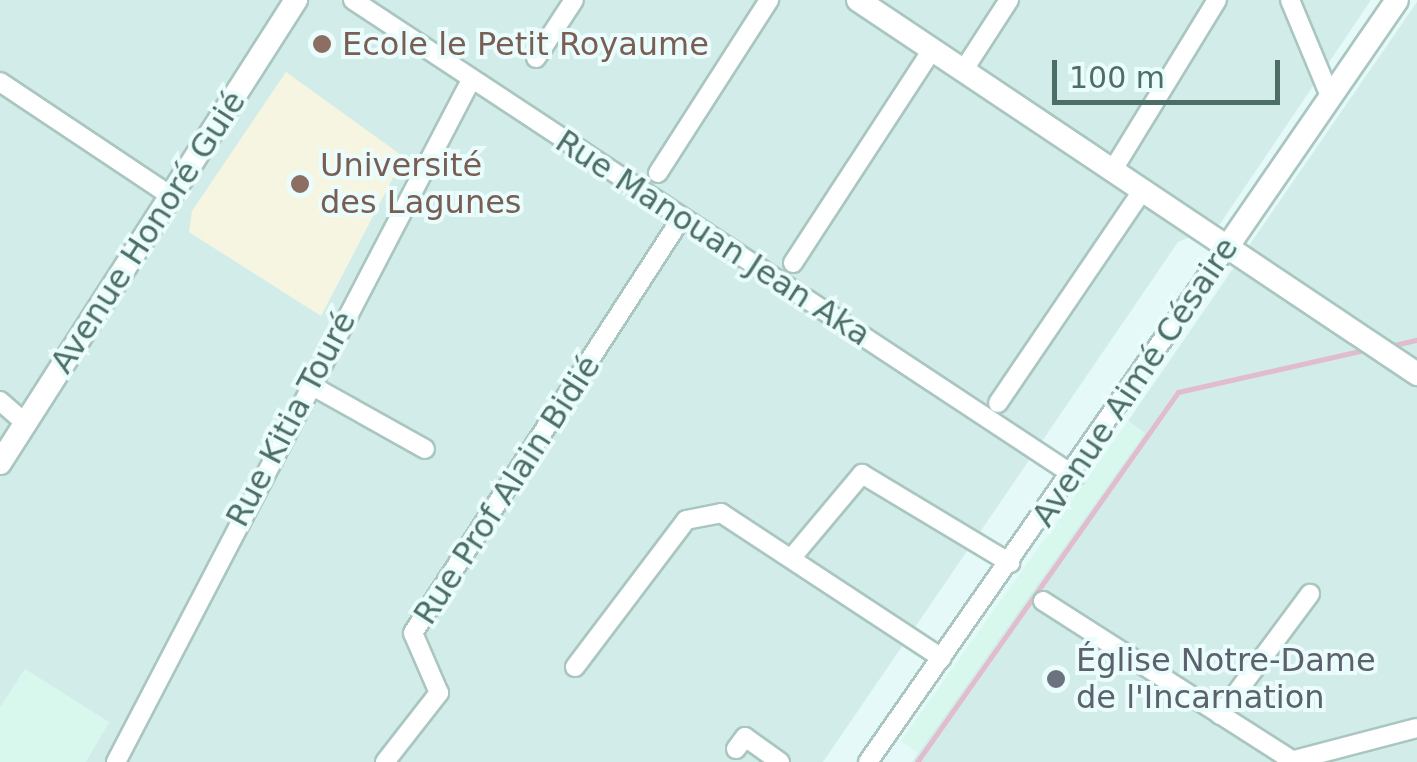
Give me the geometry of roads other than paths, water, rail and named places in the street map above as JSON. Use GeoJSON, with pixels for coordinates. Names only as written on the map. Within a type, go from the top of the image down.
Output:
{"type":"FeatureCollection","features":[{"type":"Feature","properties":{"kind":"street","name":"Avenue Honoré Guié"},"geometry":{"type":"LineString","coordinates":[[0,463],[296,0]]}},
{"type":"Feature","properties":{"kind":"street","name":"Rue Manouan Jean Aka"},"geometry":{"type":"LineString","coordinates":[[353,0],[1074,476]]}},
{"type":"Feature","properties":{"kind":"street"},"geometry":{"type":"LineString","coordinates":[[536,58],[574,0]]}},
{"type":"Feature","properties":{"kind":"street"},"geometry":{"type":"LineString","coordinates":[[658,173],[769,0]]}},
{"type":"Feature","properties":{"kind":"street"},"geometry":{"type":"LineString","coordinates":[[858,0],[1417,374]]}},
{"type":"Feature","properties":{"kind":"street"},"geometry":{"type":"LineString","coordinates":[[963,70],[1009,0]]}},
{"type":"Feature","properties":{"kind":"street"},"geometry":{"type":"LineString","coordinates":[[1114,168],[1217,0]]}},
{"type":"Feature","properties":{"kind":"street"},"geometry":{"type":"LineString","coordinates":[[1290,0],[1330,96]]}},
{"type":"Feature","properties":{"kind":"street","name":"Avenue Aimé Césaire"},"geometry":{"type":"LineString","coordinates":[[868,762],[1074,476],[1397,0]]}},
{"type":"Feature","properties":{"kind":"street"},"geometry":{"type":"LineString","coordinates":[[793,263],[932,50]]}},
{"type":"Feature","properties":{"kind":"street","name":"Rue Kitia Touré"},"geometry":{"type":"LineString","coordinates":[[116,762],[307,383],[472,80]]}},
{"type":"Feature","properties":{"kind":"street"},"geometry":{"type":"LineString","coordinates":[[0,82],[171,196]]}},
{"type":"Feature","properties":{"kind":"street"},"geometry":{"type":"LineString","coordinates":[[998,403],[1143,190]]}},
{"type":"Feature","properties":{"kind":"street","name":"Rue Prof Alain Bidié"},"geometry":{"type":"LineString","coordinates":[[386,762],[439,693],[413,634],[682,217]]}},
{"type":"Feature","properties":{"kind":"street"},"geometry":{"type":"LineString","coordinates":[[307,383],[426,449]]}},
{"type":"Feature","properties":{"kind":"street"},"geometry":{"type":"LineString","coordinates":[[0,402],[26,424]]}},
{"type":"Feature","properties":{"kind":"street"},"geometry":{"type":"LineString","coordinates":[[794,554],[862,474],[1010,563]]}},
{"type":"Feature","properties":{"kind":"street"},"geometry":{"type":"LineString","coordinates":[[576,668],[696,514],[736,516],[942,658]]}},
{"type":"Feature","properties":{"kind":"street"},"geometry":{"type":"LineString","coordinates":[[1220,714],[1310,594]]}},
{"type":"Feature","properties":{"kind":"street"},"geometry":{"type":"LineString","coordinates":[[1043,601],[1288,761],[1417,728]]}},
{"type":"Feature","properties":{"kind":"street"},"geometry":{"type":"LineString","coordinates":[[736,749],[745,737],[780,762]]}},
{"type":"Feature","properties":{"kind":"waterway"},"geometry":{"type":"LineString","coordinates":[[1390,346],[1417,340]]}},
{"type":"Feature","properties":{"kind":"waterway"},"geometry":{"type":"LineString","coordinates":[[917,762],[1178,392],[1365,350]]}},
{"type":"Feature","properties":{"kind":"place","name":"Ecole le Petit Royaume"},"geometry":{"type":"Point","coordinates":[322,44]}},
{"type":"Feature","properties":{"kind":"place","name":"Université des Lagunes"},"geometry":{"type":"Point","coordinates":[300,184]}},
{"type":"Feature","properties":{"kind":"place","name":"Église Notre-Dame de l'Incarnation"},"geometry":{"type":"Point","coordinates":[1056,679]}}]}
